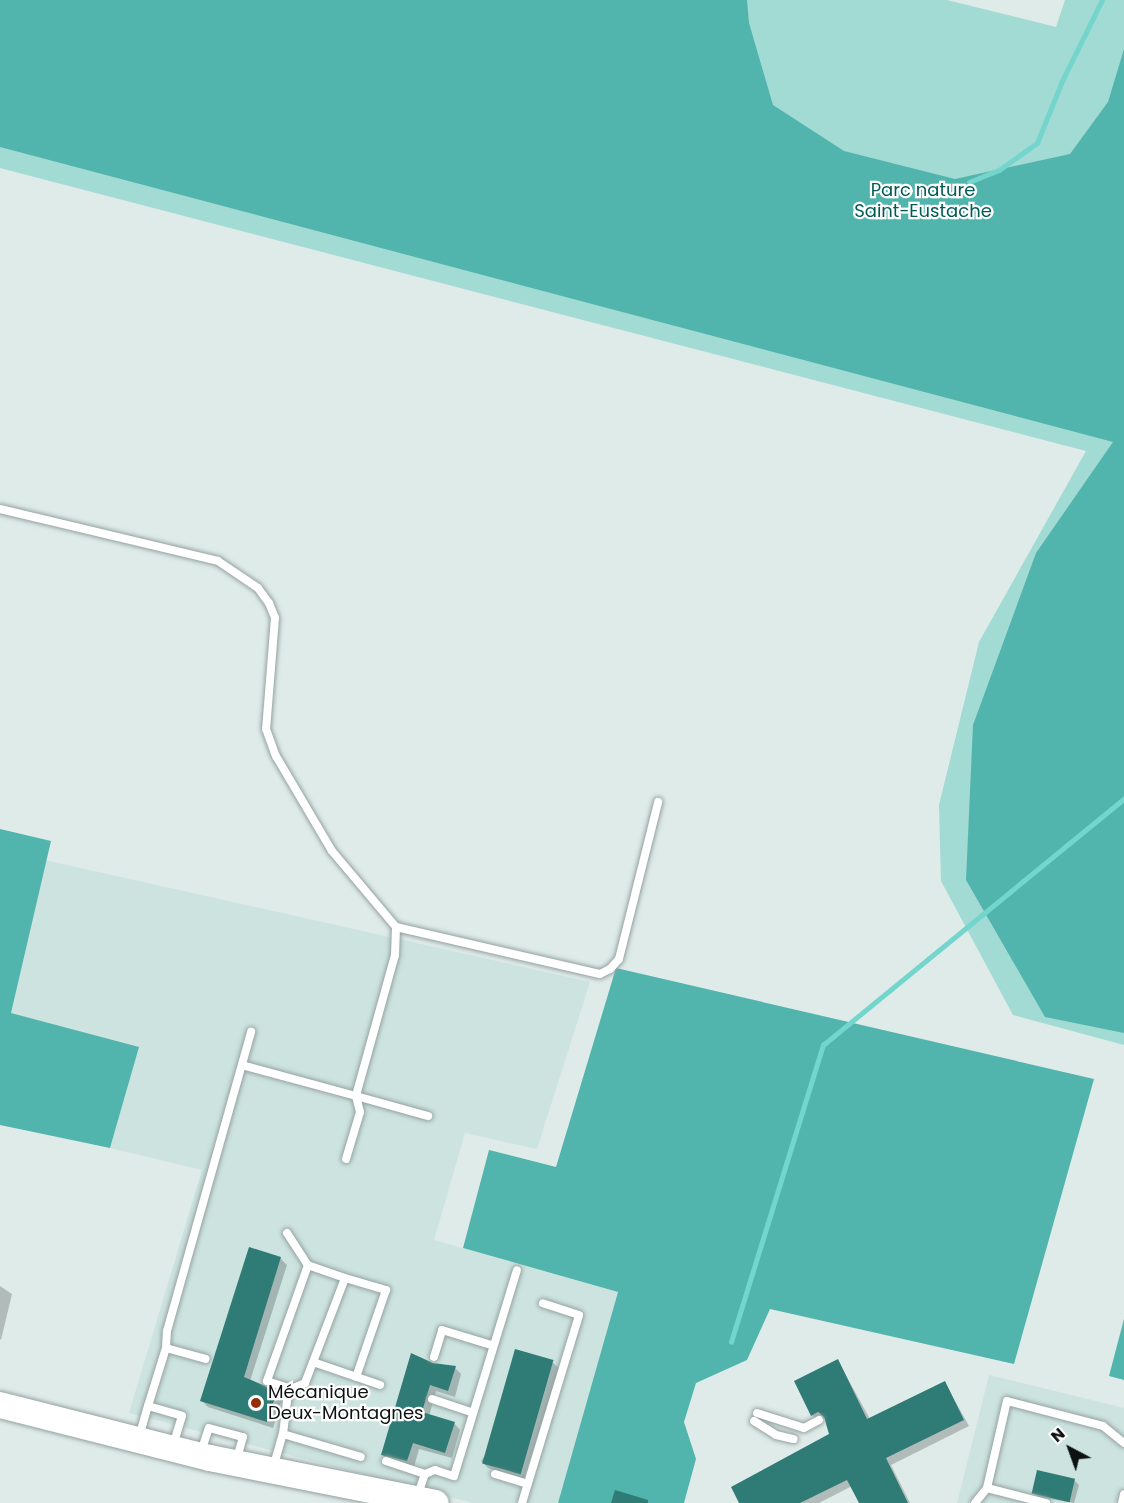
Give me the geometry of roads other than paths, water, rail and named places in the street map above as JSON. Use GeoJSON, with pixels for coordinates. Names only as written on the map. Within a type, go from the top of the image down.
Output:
{"type":"FeatureCollection","features":[{"type":"Feature","properties":{"kind":"main road"},"geometry":{"type":"LineString","coordinates":[[0,1405],[271,1473],[422,1501]]}},
{"type":"Feature","properties":{"kind":"main road"},"geometry":{"type":"LineString","coordinates":[[271,1473],[359,1503]]}},
{"type":"Feature","properties":{"kind":"lane"},"geometry":{"type":"LineString","coordinates":[[0,509],[218,561],[258,588],[275,618],[266,729],[276,756],[332,851],[396,927],[600,974],[610,969],[619,959],[658,802]]}},
{"type":"Feature","properties":{"kind":"lane"},"geometry":{"type":"LineString","coordinates":[[346,1159],[360,1112],[356,1096],[395,955],[396,927]]}},
{"type":"Feature","properties":{"kind":"lane"},"geometry":{"type":"LineString","coordinates":[[138,1440],[166,1348],[167,1331],[251,1032]]}},
{"type":"Feature","properties":{"kind":"lane"},"geometry":{"type":"LineString","coordinates":[[242,1065],[428,1116]]}},
{"type":"Feature","properties":{"kind":"lane"},"geometry":{"type":"LineString","coordinates":[[287,1233],[308,1265],[386,1290],[356,1377]]}},
{"type":"Feature","properties":{"kind":"lane"},"geometry":{"type":"LineString","coordinates":[[308,1265],[267,1381],[291,1389],[305,1383],[345,1278]]}},
{"type":"Feature","properties":{"kind":"lane"},"geometry":{"type":"LineString","coordinates":[[386,1461],[425,1474],[435,1470],[454,1476],[472,1420],[471,1412],[491,1345],[517,1270]]}},
{"type":"Feature","properties":{"kind":"lane"},"geometry":{"type":"LineString","coordinates":[[522,1503],[579,1315],[543,1303]]}},
{"type":"Feature","properties":{"kind":"lane"},"geometry":{"type":"LineString","coordinates":[[434,1357],[442,1330],[491,1345]]}},
{"type":"Feature","properties":{"kind":"lane"},"geometry":{"type":"LineString","coordinates":[[166,1348],[206,1359]]}},
{"type":"Feature","properties":{"kind":"lane"},"geometry":{"type":"LineString","coordinates":[[313,1362],[380,1385]]}},
{"type":"Feature","properties":{"kind":"lane"},"geometry":{"type":"LineString","coordinates":[[271,1473],[283,1434],[283,1414],[291,1389]]}},
{"type":"Feature","properties":{"kind":"lane"},"geometry":{"type":"LineString","coordinates":[[432,1399],[471,1412]]}},
{"type":"Feature","properties":{"kind":"lane"},"geometry":{"type":"LineString","coordinates":[[975,1503],[987,1488],[1007,1401],[1103,1425],[1124,1443]]}},
{"type":"Feature","properties":{"kind":"lane"},"geometry":{"type":"LineString","coordinates":[[148,1406],[182,1416],[172,1449]]}},
{"type":"Feature","properties":{"kind":"lane"},"geometry":{"type":"LineString","coordinates":[[794,1439],[776,1435],[755,1417],[804,1428],[819,1420]]}},
{"type":"Feature","properties":{"kind":"lane"},"geometry":{"type":"LineString","coordinates":[[283,1434],[361,1457]]}},
{"type":"Feature","properties":{"kind":"lane"},"geometry":{"type":"LineString","coordinates":[[422,1501],[425,1474]]}},
{"type":"Feature","properties":{"kind":"lane"},"geometry":{"type":"LineString","coordinates":[[495,1474],[528,1484]]}},
{"type":"Feature","properties":{"kind":"lane"},"geometry":{"type":"LineString","coordinates":[[987,1488],[1046,1503]]}},
{"type":"Feature","properties":{"kind":"lane"},"geometry":{"type":"LineString","coordinates":[[1122,1503],[1124,1494]]}},
{"type":"Feature","properties":{"kind":"waterway"},"geometry":{"type":"LineString","coordinates":[[969,182],[999,170],[1037,143],[1062,81],[1102,0]]}},
{"type":"Feature","properties":{"kind":"waterway"},"geometry":{"type":"LineString","coordinates":[[731,1342],[823,1045],[1124,799]]}},
{"type":"Feature","properties":{"kind":"place","name":"Mécanique Deux-Montagnes"},"geometry":{"type":"Point","coordinates":[256,1403]}},
{"type":"Feature","properties":{"kind":"park label","name":"Parc nature Saint-Eustache"},"geometry":{"type":"Point","coordinates":[923,201]}}]}
